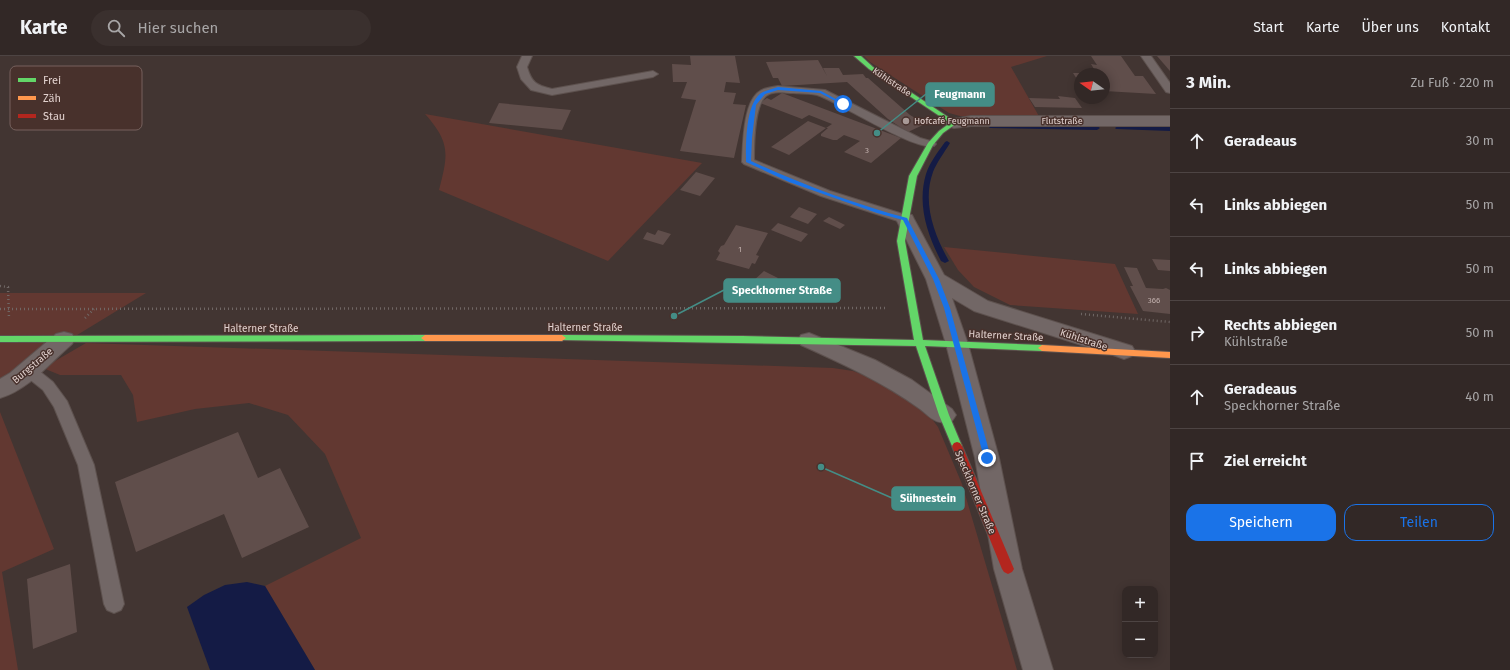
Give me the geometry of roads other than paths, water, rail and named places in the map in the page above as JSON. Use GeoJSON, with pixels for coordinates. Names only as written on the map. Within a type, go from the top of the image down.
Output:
{"type":"FeatureCollection","features":[{"type":"Feature","properties":{"kind":"main road","name":"Kühlstraße"},"geometry":{"type":"LineString","coordinates":[[857,56],[871,68],[954,123]]}},
{"type":"Feature","properties":{"kind":"main road"},"geometry":{"type":"LineString","coordinates":[[918,342],[901,241],[913,176],[930,144],[941,132],[954,123]]}},
{"type":"Feature","properties":{"kind":"main road","name":"Halterner Straße"},"geometry":{"type":"LineString","coordinates":[[4,339],[611,338],[809,340],[918,342],[1124,351],[1170,355]]}},
{"type":"Feature","properties":{"kind":"main road","name":"Speckhorner Straße"},"geometry":{"type":"LineString","coordinates":[[918,342],[944,415],[1008,569]]}},
{"type":"Feature","properties":{"kind":"street","name":"Flutstraße"},"geometry":{"type":"LineString","coordinates":[[954,123],[971,121],[1170,121]]}},
{"type":"Feature","properties":{"kind":"street"},"geometry":{"type":"LineString","coordinates":[[905,219],[936,279],[957,344]]}},
{"type":"Feature","properties":{"kind":"street","name":"Kühlstraße"},"geometry":{"type":"LineString","coordinates":[[936,279],[982,306],[1124,351]]}},
{"type":"Feature","properties":{"kind":"street","name":"Burgstraße"},"geometry":{"type":"LineString","coordinates":[[0,390],[18,379],[64,339]]}},
{"type":"Feature","properties":{"kind":"street"},"geometry":{"type":"LineString","coordinates":[[809,340],[867,366],[904,386],[944,415]]}},
{"type":"Feature","properties":{"kind":"street","name":"Speckhorner Straße"},"geometry":{"type":"LineString","coordinates":[[957,344],[987,458],[1008,569],[1038,670]]}},
{"type":"Feature","properties":{"kind":"lane"},"geometry":{"type":"LineString","coordinates":[[527,56],[522,67],[526,79],[535,88],[552,92],[653,74]]}},
{"type":"Feature","properties":{"kind":"lane"},"geometry":{"type":"LineString","coordinates":[[1146,56],[1170,90]]}},
{"type":"Feature","properties":{"kind":"lane"},"geometry":{"type":"LineString","coordinates":[[905,219],[879,212],[791,181],[748,162],[749,138],[754,105],[763,93],[778,89],[821,92],[916,140],[930,144]]}},
{"type":"Feature","properties":{"kind":"lane"},"geometry":{"type":"LineString","coordinates":[[28,370],[48,386],[60,405],[86,465],[114,604]]}},
{"type":"Feature","properties":{"kind":"water"},"geometry":{"type":"Polygon","coordinates":[[[247,582],[265,586],[315,670],[210,670],[187,607],[204,595],[225,585],[247,582]]]}},
{"type":"Feature","properties":{"kind":"waterway"},"geometry":{"type":"LineString","coordinates":[[992,127],[1097,128]]}},
{"type":"Feature","properties":{"kind":"waterway"},"geometry":{"type":"LineString","coordinates":[[1118,128],[1170,129]]}},
{"type":"Feature","properties":{"kind":"waterway"},"geometry":{"type":"LineString","coordinates":[[945,261],[933,238],[929,225],[926,212],[926,186],[935,161],[947,143]]}},
{"type":"Feature","properties":{"kind":"place","name":"Hofcafé Feugmann"},"geometry":{"type":"Point","coordinates":[906,121]}},
{"type":"Feature","properties":{"kind":"place","name":"Feugmann"},"geometry":{"type":"Point","coordinates":[877,133]}},
{"type":"Feature","properties":{"kind":"place","name":"Speckhorner Straße"},"geometry":{"type":"Point","coordinates":[674,316]}},
{"type":"Feature","properties":{"kind":"place","name":"Sühnestein"},"geometry":{"type":"Point","coordinates":[821,467]}}]}
